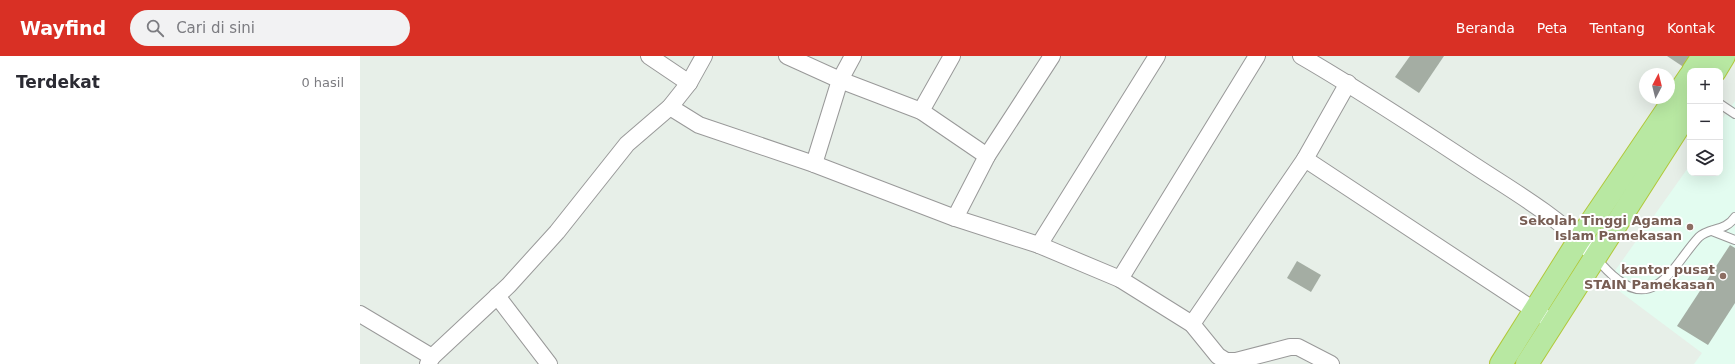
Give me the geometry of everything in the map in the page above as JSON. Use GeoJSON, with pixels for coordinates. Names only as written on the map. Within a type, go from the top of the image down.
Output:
{"type":"FeatureCollection","features":[{"type":"Feature","properties":{"kind":"highway"},"geometry":{"type":"LineString","coordinates":[[1696,68],[1703,56]]}},
{"type":"Feature","properties":{"kind":"highway"},"geometry":{"type":"LineString","coordinates":[[1717,68],[1724,56]]}},
{"type":"Feature","properties":{"kind":"highway"},"geometry":{"type":"LineString","coordinates":[[1501,364],[1544,317],[1595,257],[1687,84]]}},
{"type":"Feature","properties":{"kind":"highway"},"geometry":{"type":"LineString","coordinates":[[1526,364],[1544,317],[1579,240],[1651,151],[1687,112]]}},
{"type":"Feature","properties":{"kind":"street"},"geometry":{"type":"LineString","coordinates":[[649,56],[689,82]]}},
{"type":"Feature","properties":{"kind":"street"},"geometry":{"type":"LineString","coordinates":[[360,314],[430,361],[497,296],[557,232],[627,144],[670,107],[689,82],[704,56]]}},
{"type":"Feature","properties":{"kind":"street"},"geometry":{"type":"LineString","coordinates":[[787,56],[840,80],[921,111],[987,156]]}},
{"type":"Feature","properties":{"kind":"street"},"geometry":{"type":"LineString","coordinates":[[814,164],[840,80],[853,56]]}},
{"type":"Feature","properties":{"kind":"street"},"geometry":{"type":"LineString","coordinates":[[921,111],[952,56]]}},
{"type":"Feature","properties":{"kind":"street"},"geometry":{"type":"LineString","coordinates":[[955,218],[987,156],[1052,56]]}},
{"type":"Feature","properties":{"kind":"street"},"geometry":{"type":"LineString","coordinates":[[1039,245],[1157,56]]}},
{"type":"Feature","properties":{"kind":"street"},"geometry":{"type":"LineString","coordinates":[[1120,279],[1257,56]]}},
{"type":"Feature","properties":{"kind":"street"},"geometry":{"type":"LineString","coordinates":[[1301,56],[1348,83],[1530,202],[1579,240],[1595,257]]}},
{"type":"Feature","properties":{"kind":"street"},"geometry":{"type":"LineString","coordinates":[[1192,324],[1306,159],[1348,83]]}},
{"type":"Feature","properties":{"kind":"street"},"geometry":{"type":"LineString","coordinates":[[670,107],[699,125],[814,164],[955,218],[1039,245],[1120,279],[1192,324],[1218,356],[1226,361],[1236,361],[1290,347],[1298,347],[1331,364]]}},
{"type":"Feature","properties":{"kind":"street"},"geometry":{"type":"LineString","coordinates":[[1306,159],[1544,317]]}},
{"type":"Feature","properties":{"kind":"street"},"geometry":{"type":"LineString","coordinates":[[497,296],[549,364]]}},
{"type":"Feature","properties":{"kind":"lane"},"geometry":{"type":"LineString","coordinates":[[1723,106],[1735,114]]}},
{"type":"Feature","properties":{"kind":"lane"},"geometry":{"type":"LineString","coordinates":[[1595,257],[1617,280],[1630,287],[1646,290],[1657,286],[1670,274],[1697,239],[1705,232],[1712,231],[1729,224],[1735,217]]}},
{"type":"Feature","properties":{"kind":"lane"},"geometry":{"type":"LineString","coordinates":[[1712,231],[1735,240]]}},
{"type":"Feature","properties":{"kind":"shaded area","name":"Sekolah Tinggi Agama Islam Pamekasan"},"geometry":{"type":"Polygon","coordinates":[[[1735,101],[1735,364],[1694,364],[1702,353],[1607,282],[1687,169],[1687,176],[1723,176],[1723,118],[1735,101]]]}},
{"type":"Feature","properties":{"kind":"building"},"geometry":{"type":"Polygon","coordinates":[[[1410,56],[1444,56],[1419,93],[1395,77],[1410,56]]]}},
{"type":"Feature","properties":{"kind":"building"},"geometry":{"type":"Polygon","coordinates":[[[1667,56],[1697,56],[1687,69],[1667,56]]]}},
{"type":"Feature","properties":{"kind":"building","name":"kantor pusat STAIN Pamekasan"},"geometry":{"type":"Polygon","coordinates":[[[1730,245],[1735,248],[1735,303],[1708,345],[1677,326],[1730,245]]]}},
{"type":"Feature","properties":{"kind":"building"},"geometry":{"type":"Polygon","coordinates":[[[1297,261],[1321,275],[1311,292],[1287,278],[1297,261]]]}},
{"type":"Feature","properties":{"kind":"place","name":"Sekolah Tinggi Agama Islam Pamekasan"},"geometry":{"type":"Point","coordinates":[1690,227]}},
{"type":"Feature","properties":{"kind":"place","name":"kantor pusat STAIN Pamekasan"},"geometry":{"type":"Point","coordinates":[1723,276]}}]}
